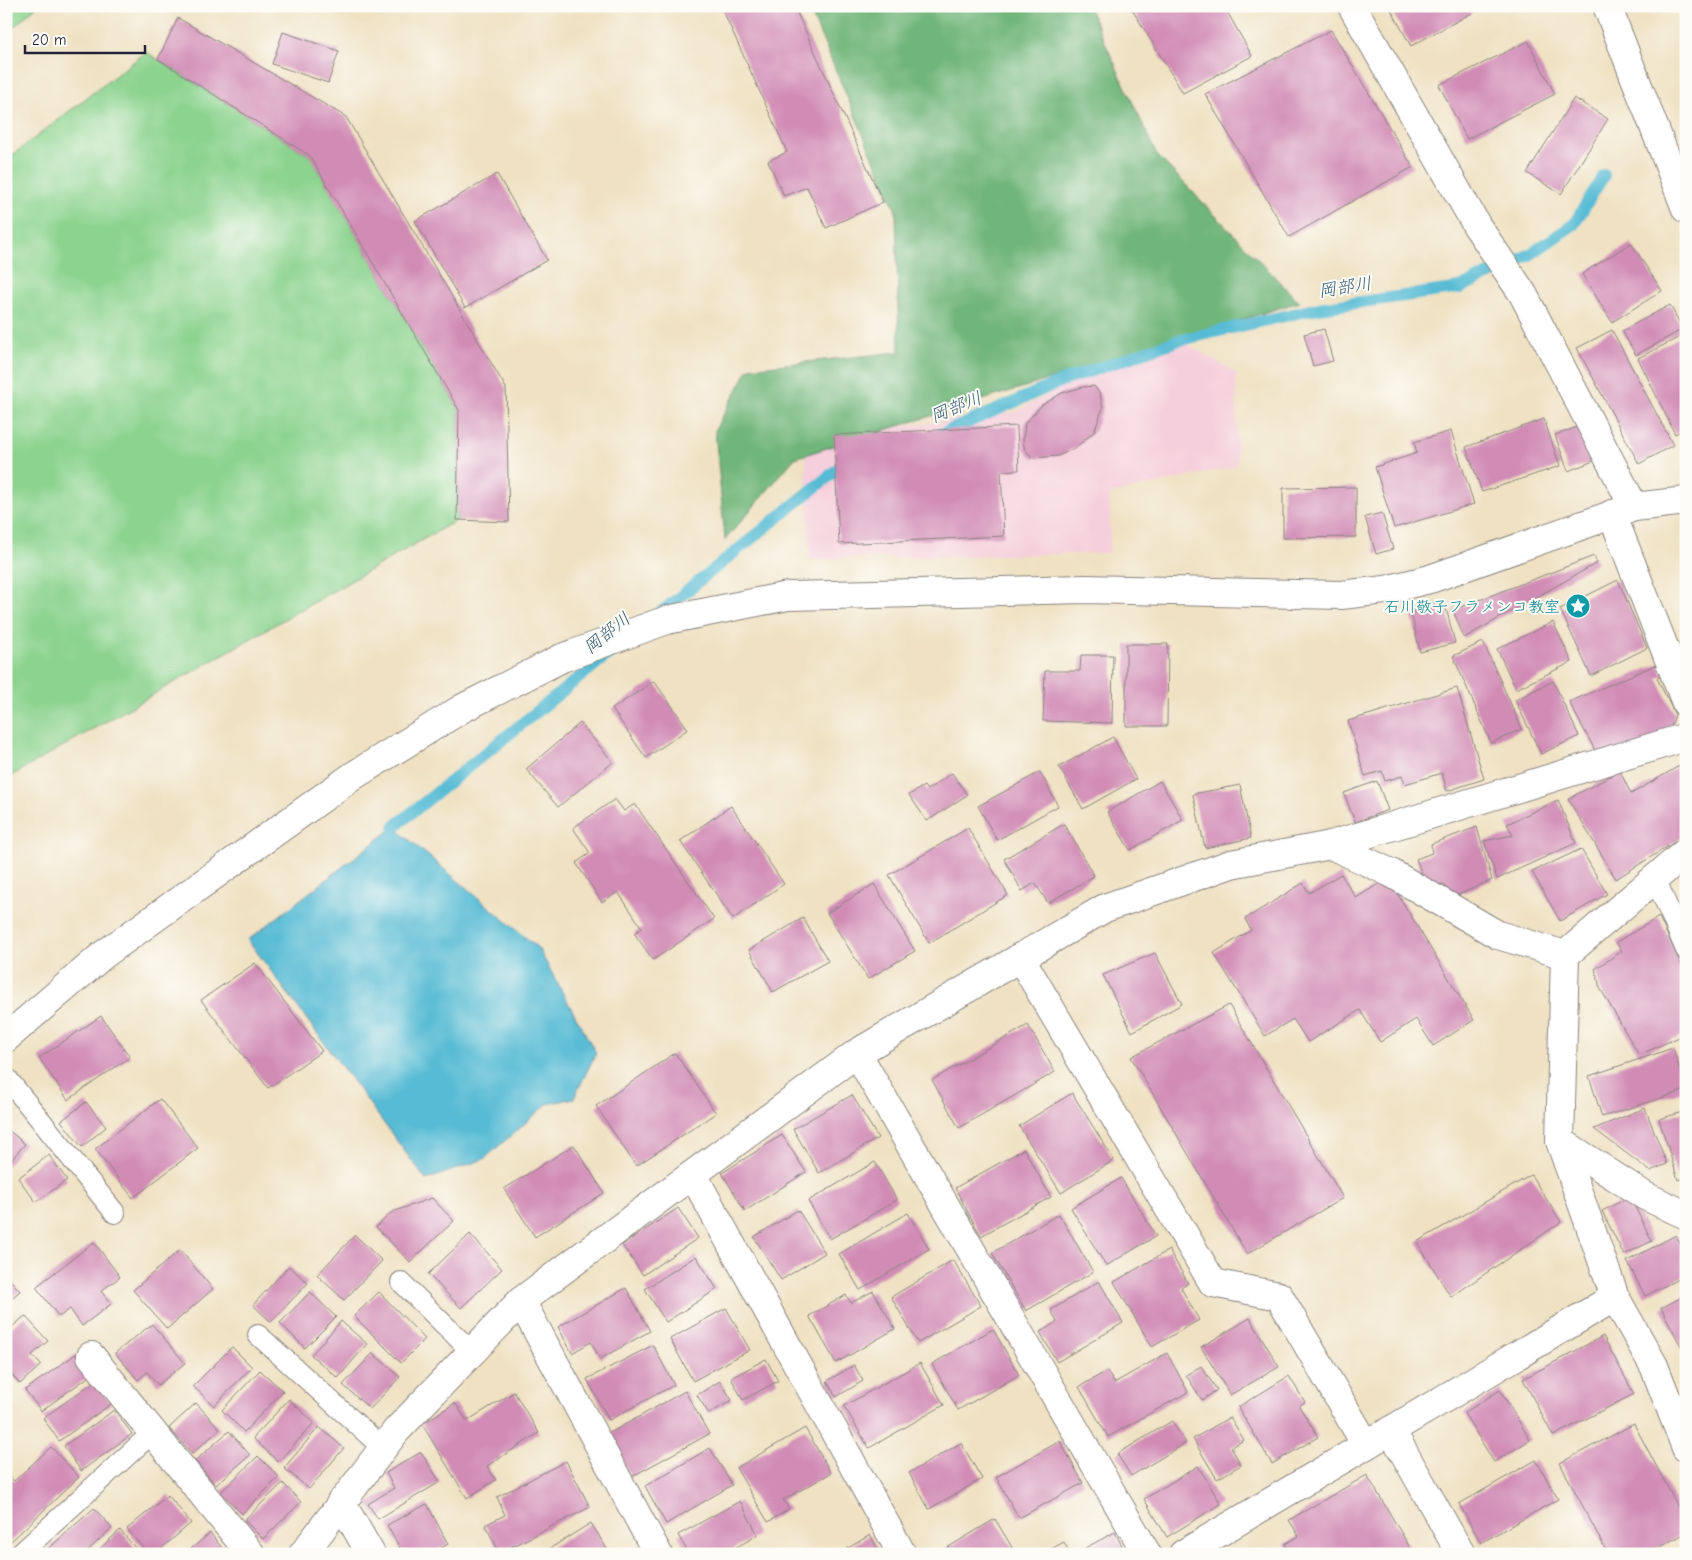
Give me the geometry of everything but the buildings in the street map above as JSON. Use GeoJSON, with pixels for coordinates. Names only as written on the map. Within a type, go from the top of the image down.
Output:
{"type":"FeatureCollection","features":[{"type":"Feature","properties":{"kind":"street"},"geometry":{"type":"LineString","coordinates":[[1352,6],[1477,226],[1523,294],[1623,510],[1686,703]]}},
{"type":"Feature","properties":{"kind":"street"},"geometry":{"type":"LineString","coordinates":[[1607,6],[1686,209]]}},
{"type":"Feature","properties":{"kind":"street"},"geometry":{"type":"LineString","coordinates":[[6,1038],[103,955],[352,776],[462,708],[562,658],[667,620],[788,596],[1084,590],[1341,595],[1385,590],[1430,579],[1623,510],[1686,501]]}},
{"type":"Feature","properties":{"kind":"street"},"geometry":{"type":"LineString","coordinates":[[303,1554],[396,1431],[521,1301],[857,1053],[1105,908],[1231,864],[1330,845],[1686,737]]}},
{"type":"Feature","properties":{"kind":"street"},"geometry":{"type":"LineString","coordinates":[[1330,845],[1391,873],[1498,935],[1565,955]]}},
{"type":"Feature","properties":{"kind":"street"},"geometry":{"type":"LineString","coordinates":[[1686,852],[1565,955],[1560,1141],[1615,1297],[1654,1366],[1686,1448]]}},
{"type":"Feature","properties":{"kind":"street"},"geometry":{"type":"LineString","coordinates":[[1020,957],[1213,1283],[1279,1296],[1366,1445]]}},
{"type":"Feature","properties":{"kind":"street"},"geometry":{"type":"LineString","coordinates":[[857,1053],[1147,1554]]}},
{"type":"Feature","properties":{"kind":"street"},"geometry":{"type":"LineString","coordinates":[[1560,1141],[1645,1196],[1686,1215]]}},
{"type":"Feature","properties":{"kind":"street"},"geometry":{"type":"LineString","coordinates":[[693,1175],[902,1554]]}},
{"type":"Feature","properties":{"kind":"street"},"geometry":{"type":"LineString","coordinates":[[1183,1554],[1615,1297]]}},
{"type":"Feature","properties":{"kind":"street"},"geometry":{"type":"LineString","coordinates":[[521,1301],[658,1554]]}},
{"type":"Feature","properties":{"kind":"street"},"geometry":{"type":"LineString","coordinates":[[92,1356],[250,1554]]}},
{"type":"Feature","properties":{"kind":"street"},"geometry":{"type":"LineString","coordinates":[[1391,1430],[1461,1554]]}},
{"type":"Feature","properties":{"kind":"street"},"geometry":{"type":"LineString","coordinates":[[341,1502],[371,1554]]}},
{"type":"Feature","properties":{"kind":"lane"},"geometry":{"type":"LineString","coordinates":[[1655,878],[1686,950]]}},
{"type":"Feature","properties":{"kind":"lane"},"geometry":{"type":"LineString","coordinates":[[6,1077],[115,1213]]}},
{"type":"Feature","properties":{"kind":"lane"},"geometry":{"type":"LineString","coordinates":[[401,1282],[472,1352]]}},
{"type":"Feature","properties":{"kind":"lane"},"geometry":{"type":"LineString","coordinates":[[258,1335],[383,1448]]}},
{"type":"Feature","properties":{"kind":"lane"},"geometry":{"type":"LineString","coordinates":[[20,1554],[153,1432]]}},
{"type":"Feature","properties":{"kind":"shaded area"},"geometry":{"type":"Polygon","coordinates":[[[1187,344],[1236,373],[1237,466],[1110,494],[1110,553],[810,559],[805,448],[824,437],[1015,412],[1060,388],[1187,344]]]}},
{"type":"Feature","properties":{"kind":"green space"},"geometry":{"type":"Polygon","coordinates":[[[6,6],[37,6],[9,31],[6,31],[6,6]]]}},
{"type":"Feature","properties":{"kind":"green space"},"geometry":{"type":"Polygon","coordinates":[[[808,6],[1088,6],[1157,155],[1299,302],[795,458],[725,540],[715,430],[749,368],[899,352],[896,211],[808,6]]]}},
{"type":"Feature","properties":{"kind":"green space"},"geometry":{"type":"Polygon","coordinates":[[[146,52],[310,156],[459,410],[457,520],[6,779],[6,160],[146,52]]]}},
{"type":"Feature","properties":{"kind":"water"},"geometry":{"type":"Polygon","coordinates":[[[394,827],[538,948],[596,1053],[574,1098],[547,1104],[484,1159],[426,1180],[248,940],[394,827]]]}},
{"type":"Feature","properties":{"kind":"waterway","name":"岡部川"},"geometry":{"type":"LineString","coordinates":[[937,436],[1062,381],[1176,341],[1319,308],[1460,288],[1531,254],[1574,224],[1604,175]]}},
{"type":"Feature","properties":{"kind":"waterway","name":"岡部川"},"geometry":{"type":"LineString","coordinates":[[656,616],[849,460]]}},
{"type":"Feature","properties":{"kind":"waterway","name":"岡部川"},"geometry":{"type":"LineString","coordinates":[[394,827],[617,647]]}},
{"type":"Feature","properties":{"kind":"place","name":"石川敬子フラメンコ教室"},"geometry":{"type":"Point","coordinates":[1578,606]}}]}
